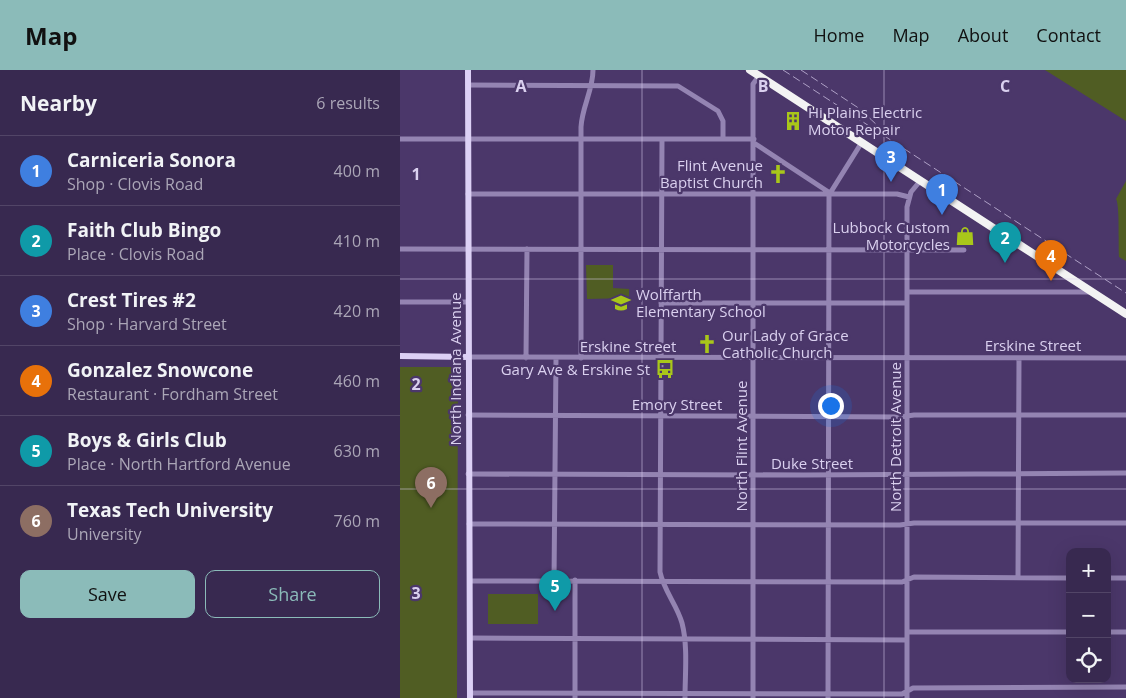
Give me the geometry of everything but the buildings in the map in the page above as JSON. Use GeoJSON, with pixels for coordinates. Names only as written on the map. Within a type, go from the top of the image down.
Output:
{"type":"FeatureCollection","features":[{"type":"Feature","properties":{"kind":"highway"},"geometry":{"type":"LineString","coordinates":[[750,70],[1126,314]]}},
{"type":"Feature","properties":{"kind":"main road","name":"North Indiana Avenue"},"geometry":{"type":"LineString","coordinates":[[468,70],[467,249],[470,695]]}},
{"type":"Feature","properties":{"kind":"main road","name":"Erskine Street"},"geometry":{"type":"LineString","coordinates":[[400,356],[468,357]]}},
{"type":"Feature","properties":{"kind":"street"},"geometry":{"type":"LineString","coordinates":[[581,358],[582,112],[592,85],[593,70]]}},
{"type":"Feature","properties":{"kind":"street","name":"North Flint Avenue"},"geometry":{"type":"LineString","coordinates":[[754,696],[753,84],[759,76]]}},
{"type":"Feature","properties":{"kind":"street"},"geometry":{"type":"LineString","coordinates":[[468,85],[678,86],[718,112],[723,121],[723,139]]}},
{"type":"Feature","properties":{"kind":"street"},"geometry":{"type":"LineString","coordinates":[[400,139],[723,139],[754,141],[830,194]]}},
{"type":"Feature","properties":{"kind":"street"},"geometry":{"type":"LineString","coordinates":[[662,139],[662,581],[680,616],[684,638],[685,696]]}},
{"type":"Feature","properties":{"kind":"street"},"geometry":{"type":"LineString","coordinates":[[828,696],[830,194],[862,142]]}},
{"type":"Feature","properties":{"kind":"street"},"geometry":{"type":"LineString","coordinates":[[805,194],[810,189],[810,180]]}},
{"type":"Feature","properties":{"kind":"street"},"geometry":{"type":"LineString","coordinates":[[468,194],[897,194],[909,197],[921,180]]}},
{"type":"Feature","properties":{"kind":"street","name":"North Detroit Avenue"},"geometry":{"type":"LineString","coordinates":[[908,698],[907,248],[909,197]]}},
{"type":"Feature","properties":{"kind":"street"},"geometry":{"type":"LineString","coordinates":[[400,249],[907,248],[964,250]]}},
{"type":"Feature","properties":{"kind":"street"},"geometry":{"type":"LineString","coordinates":[[526,358],[527,249]]}},
{"type":"Feature","properties":{"kind":"street"},"geometry":{"type":"LineString","coordinates":[[907,292],[1093,292]]}},
{"type":"Feature","properties":{"kind":"street"},"geometry":{"type":"LineString","coordinates":[[400,302],[468,302]]}},
{"type":"Feature","properties":{"kind":"street"},"geometry":{"type":"LineString","coordinates":[[661,303],[907,303]]}},
{"type":"Feature","properties":{"kind":"street","name":"Erskine Street"},"geometry":{"type":"LineString","coordinates":[[468,357],[754,359],[1126,358]]}},
{"type":"Feature","properties":{"kind":"street"},"geometry":{"type":"LineString","coordinates":[[554,580],[556,358]]}},
{"type":"Feature","properties":{"kind":"street"},"geometry":{"type":"LineString","coordinates":[[1018,578],[1019,358]]}},
{"type":"Feature","properties":{"kind":"street","name":"Emory Street"},"geometry":{"type":"LineString","coordinates":[[468,415],[661,417],[1126,415]]}},
{"type":"Feature","properties":{"kind":"street","name":"Duke Street"},"geometry":{"type":"LineString","coordinates":[[468,474],[1126,474]]}},
{"type":"Feature","properties":{"kind":"street"},"geometry":{"type":"LineString","coordinates":[[469,524],[829,525],[1126,523]]}},
{"type":"Feature","properties":{"kind":"street"},"geometry":{"type":"LineString","coordinates":[[470,581],[902,582],[914,578],[1066,578]]}},
{"type":"Feature","properties":{"kind":"street"},"geometry":{"type":"LineString","coordinates":[[1111,578],[1126,578]]}},
{"type":"Feature","properties":{"kind":"street"},"geometry":{"type":"LineString","coordinates":[[575,580],[575,695]]}},
{"type":"Feature","properties":{"kind":"street"},"geometry":{"type":"LineString","coordinates":[[907,632],[1066,632]]}},
{"type":"Feature","properties":{"kind":"street"},"geometry":{"type":"LineString","coordinates":[[1111,632],[1126,632]]}},
{"type":"Feature","properties":{"kind":"street"},"geometry":{"type":"LineString","coordinates":[[470,638],[907,640]]}},
{"type":"Feature","properties":{"kind":"street"},"geometry":{"type":"LineString","coordinates":[[470,695],[828,696],[902,694],[913,688],[1126,687]]}},
{"type":"Feature","properties":{"kind":"green space"},"geometry":{"type":"Polygon","coordinates":[[[1045,70],[1126,70],[1126,121],[1045,70]]]}},
{"type":"Feature","properties":{"kind":"green space"},"geometry":{"type":"Polygon","coordinates":[[[1126,181],[1126,261],[1119,257],[1116,199],[1126,181]]]}},
{"type":"Feature","properties":{"kind":"green space"},"geometry":{"type":"Polygon","coordinates":[[[586,265],[613,265],[613,288],[629,289],[629,298],[587,299],[586,265]]]}},
{"type":"Feature","properties":{"kind":"green space"},"geometry":{"type":"Polygon","coordinates":[[[400,367],[451,367],[458,372],[457,698],[400,698],[400,367]]]}},
{"type":"Feature","properties":{"kind":"green space"},"geometry":{"type":"Polygon","coordinates":[[[488,594],[538,594],[538,624],[488,624],[488,594]]]}},
{"type":"Feature","properties":{"kind":"railway"},"geometry":{"type":"LineString","coordinates":[[783,70],[1126,293]]}},
{"type":"Feature","properties":{"kind":"railway"},"geometry":{"type":"LineString","coordinates":[[801,70],[860,109],[879,127]]}},
{"type":"Feature","properties":{"kind":"place","name":"Hi Plains Electric Motor Repair"},"geometry":{"type":"Point","coordinates":[793,121]}},
{"type":"Feature","properties":{"kind":"place","name":"Flint Avenue Baptist Church"},"geometry":{"type":"Point","coordinates":[778,174]}},
{"type":"Feature","properties":{"kind":"place","name":"Crest Tires #2"},"geometry":{"type":"Point","coordinates":[891,182]}},
{"type":"Feature","properties":{"kind":"place","name":"Carniceria Sonora"},"geometry":{"type":"Point","coordinates":[942,215]}},
{"type":"Feature","properties":{"kind":"place","name":"Lubbock Custom Motorcycles"},"geometry":{"type":"Point","coordinates":[965,236]}},
{"type":"Feature","properties":{"kind":"place","name":"Faith Club Bingo"},"geometry":{"type":"Point","coordinates":[1005,263]}},
{"type":"Feature","properties":{"kind":"place","name":"Gonzalez Snowcone"},"geometry":{"type":"Point","coordinates":[1051,281]}},
{"type":"Feature","properties":{"kind":"place","name":"Wolffarth Elementary School"},"geometry":{"type":"Point","coordinates":[621,303]}},
{"type":"Feature","properties":{"kind":"place","name":"Our Lady of Grace Catholic Church"},"geometry":{"type":"Point","coordinates":[707,344]}},
{"type":"Feature","properties":{"kind":"place","name":"Gary Ave & Erskine St"},"geometry":{"type":"Point","coordinates":[665,369]}},
{"type":"Feature","properties":{"kind":"place","name":"Texas Tech University"},"geometry":{"type":"Point","coordinates":[431,508]}},
{"type":"Feature","properties":{"kind":"place","name":"Boys & Girls Club"},"geometry":{"type":"Point","coordinates":[555,611]}}]}
